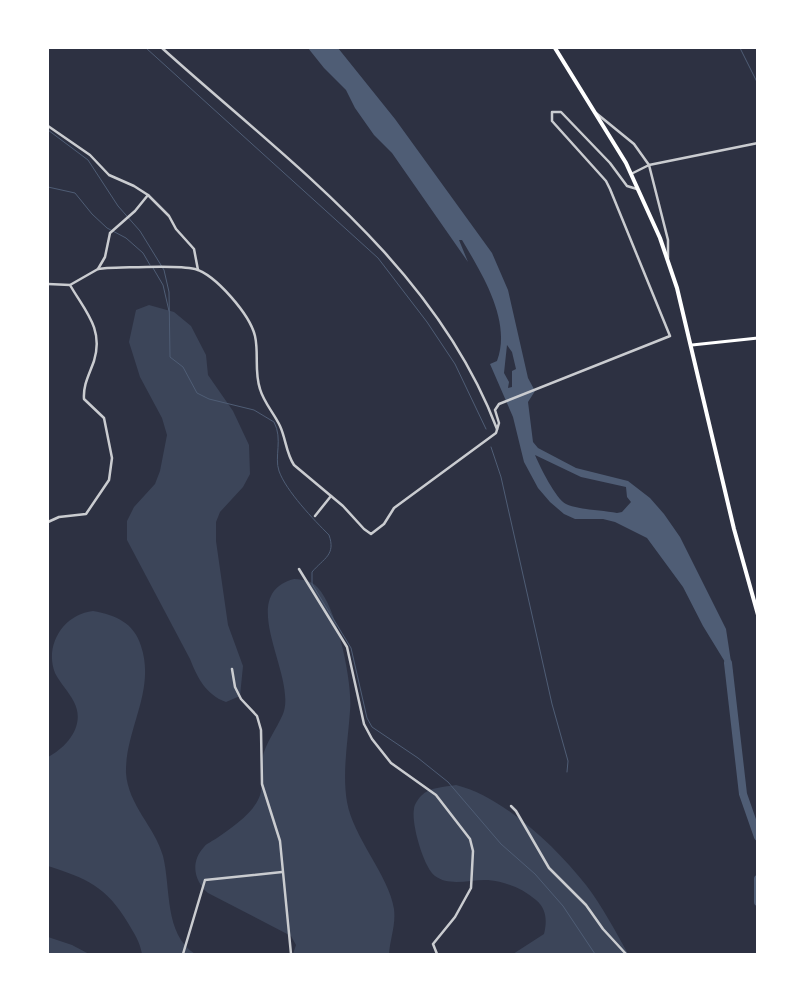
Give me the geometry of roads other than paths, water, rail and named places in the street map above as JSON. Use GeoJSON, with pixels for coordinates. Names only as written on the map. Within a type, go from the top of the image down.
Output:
{"type":"FeatureCollection","features":[{"type":"Feature","properties":{"kind":"highway"},"geometry":{"type":"LineString","coordinates":[[556,48],[631,174],[667,259],[692,345],[734,529],[758,615]]}},
{"type":"Feature","properties":{"kind":"main road"},"geometry":{"type":"LineString","coordinates":[[692,345],[758,338]]}},
{"type":"Feature","properties":{"kind":"street"},"geometry":{"type":"LineString","coordinates":[[162,48],[362,228],[399,267],[457,349],[471,373],[497,430]]}},
{"type":"Feature","properties":{"kind":"street"},"geometry":{"type":"LineString","coordinates":[[98,269],[166,268],[198,270],[228,293],[252,328],[255,341],[255,369],[259,386],[280,426],[289,458],[294,465],[343,506],[364,529],[372,534],[384,524],[394,508],[497,430],[499,423],[495,410],[499,404],[666,339],[670,335],[606,181],[552,121],[552,112],[561,112],[610,163],[627,186],[638,189]]}},
{"type":"Feature","properties":{"kind":"street"},"geometry":{"type":"LineString","coordinates":[[595,112],[634,144],[649,165],[668,240],[667,259]]}},
{"type":"Feature","properties":{"kind":"street"},"geometry":{"type":"LineString","coordinates":[[48,126],[90,155],[109,175],[134,186],[148,195],[170,216],[176,229],[194,249],[198,270]]}},
{"type":"Feature","properties":{"kind":"street"},"geometry":{"type":"LineString","coordinates":[[631,174],[649,165],[758,142]]}},
{"type":"Feature","properties":{"kind":"street"},"geometry":{"type":"LineString","coordinates":[[48,284],[70,286],[98,269],[105,258],[110,233],[148,195]]}},
{"type":"Feature","properties":{"kind":"street"},"geometry":{"type":"LineString","coordinates":[[48,522],[59,517],[86,514],[106,488],[112,465],[104,418],[84,399],[85,384],[96,351],[95,332],[84,304],[70,286]]}},
{"type":"Feature","properties":{"kind":"street"},"geometry":{"type":"LineString","coordinates":[[315,516],[331,496]]}},
{"type":"Feature","properties":{"kind":"street"},"geometry":{"type":"LineString","coordinates":[[299,569],[347,647],[364,724],[372,739],[391,763],[436,795],[470,839],[474,851],[470,888],[455,917],[433,944],[437,954]]}},
{"type":"Feature","properties":{"kind":"street"},"geometry":{"type":"LineString","coordinates":[[232,669],[238,693],[257,716],[261,730],[262,784],[278,832],[291,954]]}},
{"type":"Feature","properties":{"kind":"street"},"geometry":{"type":"LineString","coordinates":[[511,806],[549,868],[586,905],[603,929],[626,954]]}},
{"type":"Feature","properties":{"kind":"street"},"geometry":{"type":"LineString","coordinates":[[183,954],[205,880],[282,872]]}},
{"type":"Feature","properties":{"kind":"waterway"},"geometry":{"type":"LineString","coordinates":[[146,48],[378,258],[427,322],[455,364],[486,429]]}},
{"type":"Feature","properties":{"kind":"waterway"},"geometry":{"type":"LineString","coordinates":[[740,48],[758,84]]}},
{"type":"Feature","properties":{"kind":"waterway"},"geometry":{"type":"LineString","coordinates":[[48,130],[88,160],[118,206],[140,231],[164,270],[169,292],[170,357],[183,367],[197,393],[209,399],[254,410],[274,422],[278,435],[277,460],[279,471],[301,505],[329,535],[331,542],[330,552],[312,572],[312,584],[351,648],[367,718],[372,727],[418,758],[448,782],[501,844],[535,874],[563,906],[595,954]]}},
{"type":"Feature","properties":{"kind":"waterway"},"geometry":{"type":"LineString","coordinates":[[48,187],[75,193],[92,214],[107,228],[126,238],[143,253],[150,265]]}},
{"type":"Feature","properties":{"kind":"waterway"},"geometry":{"type":"LineString","coordinates":[[153,268],[163,285],[169,311]]}},
{"type":"Feature","properties":{"kind":"waterway"},"geometry":{"type":"LineString","coordinates":[[491,447],[501,477],[552,704],[568,761],[567,772]]}},
{"type":"Feature","properties":{"kind":"waterway"},"geometry":{"type":"LineString","coordinates":[[728,663],[743,794],[758,837]]}},
{"type":"Feature","properties":{"kind":"waterway"},"geometry":{"type":"LineString","coordinates":[[758,879],[758,902]]}}]}
